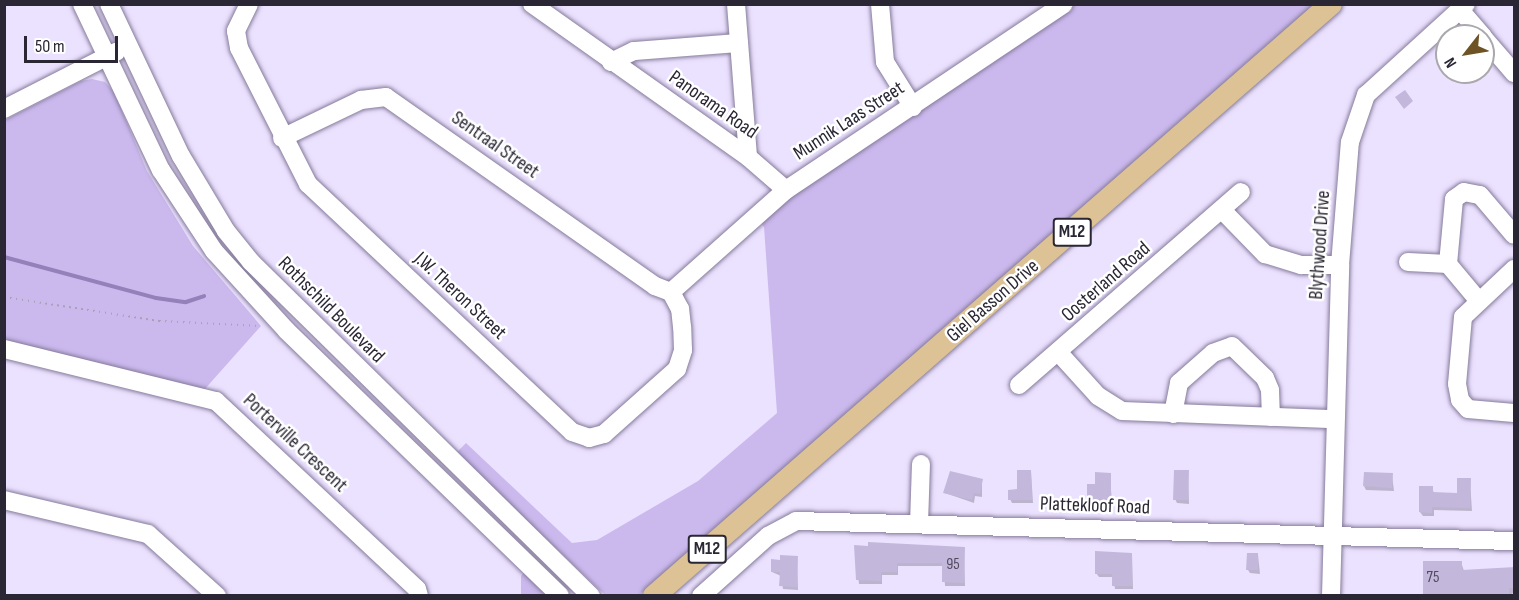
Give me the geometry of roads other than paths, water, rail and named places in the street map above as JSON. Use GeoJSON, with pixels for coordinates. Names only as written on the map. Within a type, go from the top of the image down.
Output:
{"type":"FeatureCollection","features":[{"type":"Feature","properties":{"kind":"main road","name":"Giel Basson Drive"},"geometry":{"type":"LineString","coordinates":[[654,596],[1331,4]]}},
{"type":"Feature","properties":{"kind":"street"},"geometry":{"type":"LineString","coordinates":[[82,4],[161,170],[194,224],[236,278],[287,332],[560,596]]}},
{"type":"Feature","properties":{"kind":"street","name":"Rothschild Boulevard"},"geometry":{"type":"LineString","coordinates":[[109,4],[203,195],[251,262],[591,596]]}},
{"type":"Feature","properties":{"kind":"street","name":"J.W. Theron Street"},"geometry":{"type":"LineString","coordinates":[[249,4],[238,23],[237,40],[282,138],[308,184],[564,425],[582,437],[597,436],[609,430],[677,369],[683,350],[682,327],[680,309],[672,292]]}},
{"type":"Feature","properties":{"kind":"street","name":"Panorama Road"},"geometry":{"type":"LineString","coordinates":[[532,4],[748,157],[786,190]]}},
{"type":"Feature","properties":{"kind":"street"},"geometry":{"type":"LineString","coordinates":[[736,4],[748,157]]}},
{"type":"Feature","properties":{"kind":"street"},"geometry":{"type":"LineString","coordinates":[[880,4],[885,62],[913,107]]}},
{"type":"Feature","properties":{"kind":"street","name":"Munnik Laas Street"},"geometry":{"type":"LineString","coordinates":[[672,292],[786,190],[1064,4]]}},
{"type":"Feature","properties":{"kind":"street"},"geometry":{"type":"LineString","coordinates":[[1463,7],[1475,24]]}},
{"type":"Feature","properties":{"kind":"street","name":"Blythwood Drive"},"geometry":{"type":"LineString","coordinates":[[1330,596],[1340,265],[1350,142],[1359,109],[1377,81],[1463,7]]}},
{"type":"Feature","properties":{"kind":"street","name":"Panorama Road"},"geometry":{"type":"LineString","coordinates":[[611,62],[634,51],[739,43]]}},
{"type":"Feature","properties":{"kind":"street"},"geometry":{"type":"LineString","coordinates":[[4,109],[129,46]]}},
{"type":"Feature","properties":{"kind":"street"},"geometry":{"type":"LineString","coordinates":[[1495,50],[1515,73]]}},
{"type":"Feature","properties":{"kind":"street","name":"Sentraal Street"},"geometry":{"type":"LineString","coordinates":[[282,138],[361,100],[386,97],[655,286],[672,292]]}},
{"type":"Feature","properties":{"kind":"street","name":"Oosterland Road"},"geometry":{"type":"LineString","coordinates":[[1019,386],[1241,192]]}},
{"type":"Feature","properties":{"kind":"street"},"geometry":{"type":"LineString","coordinates":[[1478,300],[1448,264],[1452,205],[1464,192],[1480,195],[1515,235]]}},
{"type":"Feature","properties":{"kind":"street"},"geometry":{"type":"LineString","coordinates":[[1222,210],[1265,254],[1301,265],[1340,265]]}},
{"type":"Feature","properties":{"kind":"street"},"geometry":{"type":"LineString","coordinates":[[1408,262],[1448,264]]}},
{"type":"Feature","properties":{"kind":"street"},"geometry":{"type":"LineString","coordinates":[[1515,269],[1466,311],[1460,325],[1458,392],[1463,404],[1475,412],[1515,413]]}},
{"type":"Feature","properties":{"kind":"street"},"geometry":{"type":"LineString","coordinates":[[1173,414],[1179,383],[1213,353],[1232,346],[1265,378],[1270,390],[1271,417]]}},
{"type":"Feature","properties":{"kind":"street","name":"Porterville Crescent"},"geometry":{"type":"LineString","coordinates":[[4,348],[216,401],[417,589],[419,596]]}},
{"type":"Feature","properties":{"kind":"street"},"geometry":{"type":"LineString","coordinates":[[1059,353],[1110,406],[1132,413],[1335,419]]}},
{"type":"Feature","properties":{"kind":"street"},"geometry":{"type":"LineString","coordinates":[[920,524],[921,464]]}},
{"type":"Feature","properties":{"kind":"street"},"geometry":{"type":"LineString","coordinates":[[4,500],[148,534],[217,596]]}},
{"type":"Feature","properties":{"kind":"street","name":"Plattekloof Road"},"geometry":{"type":"LineString","coordinates":[[701,596],[787,523],[920,524],[1515,541]]}},
{"type":"Feature","properties":{"kind":"waterway"},"geometry":{"type":"LineString","coordinates":[[4,257],[156,298],[186,302],[204,296]]}}]}
